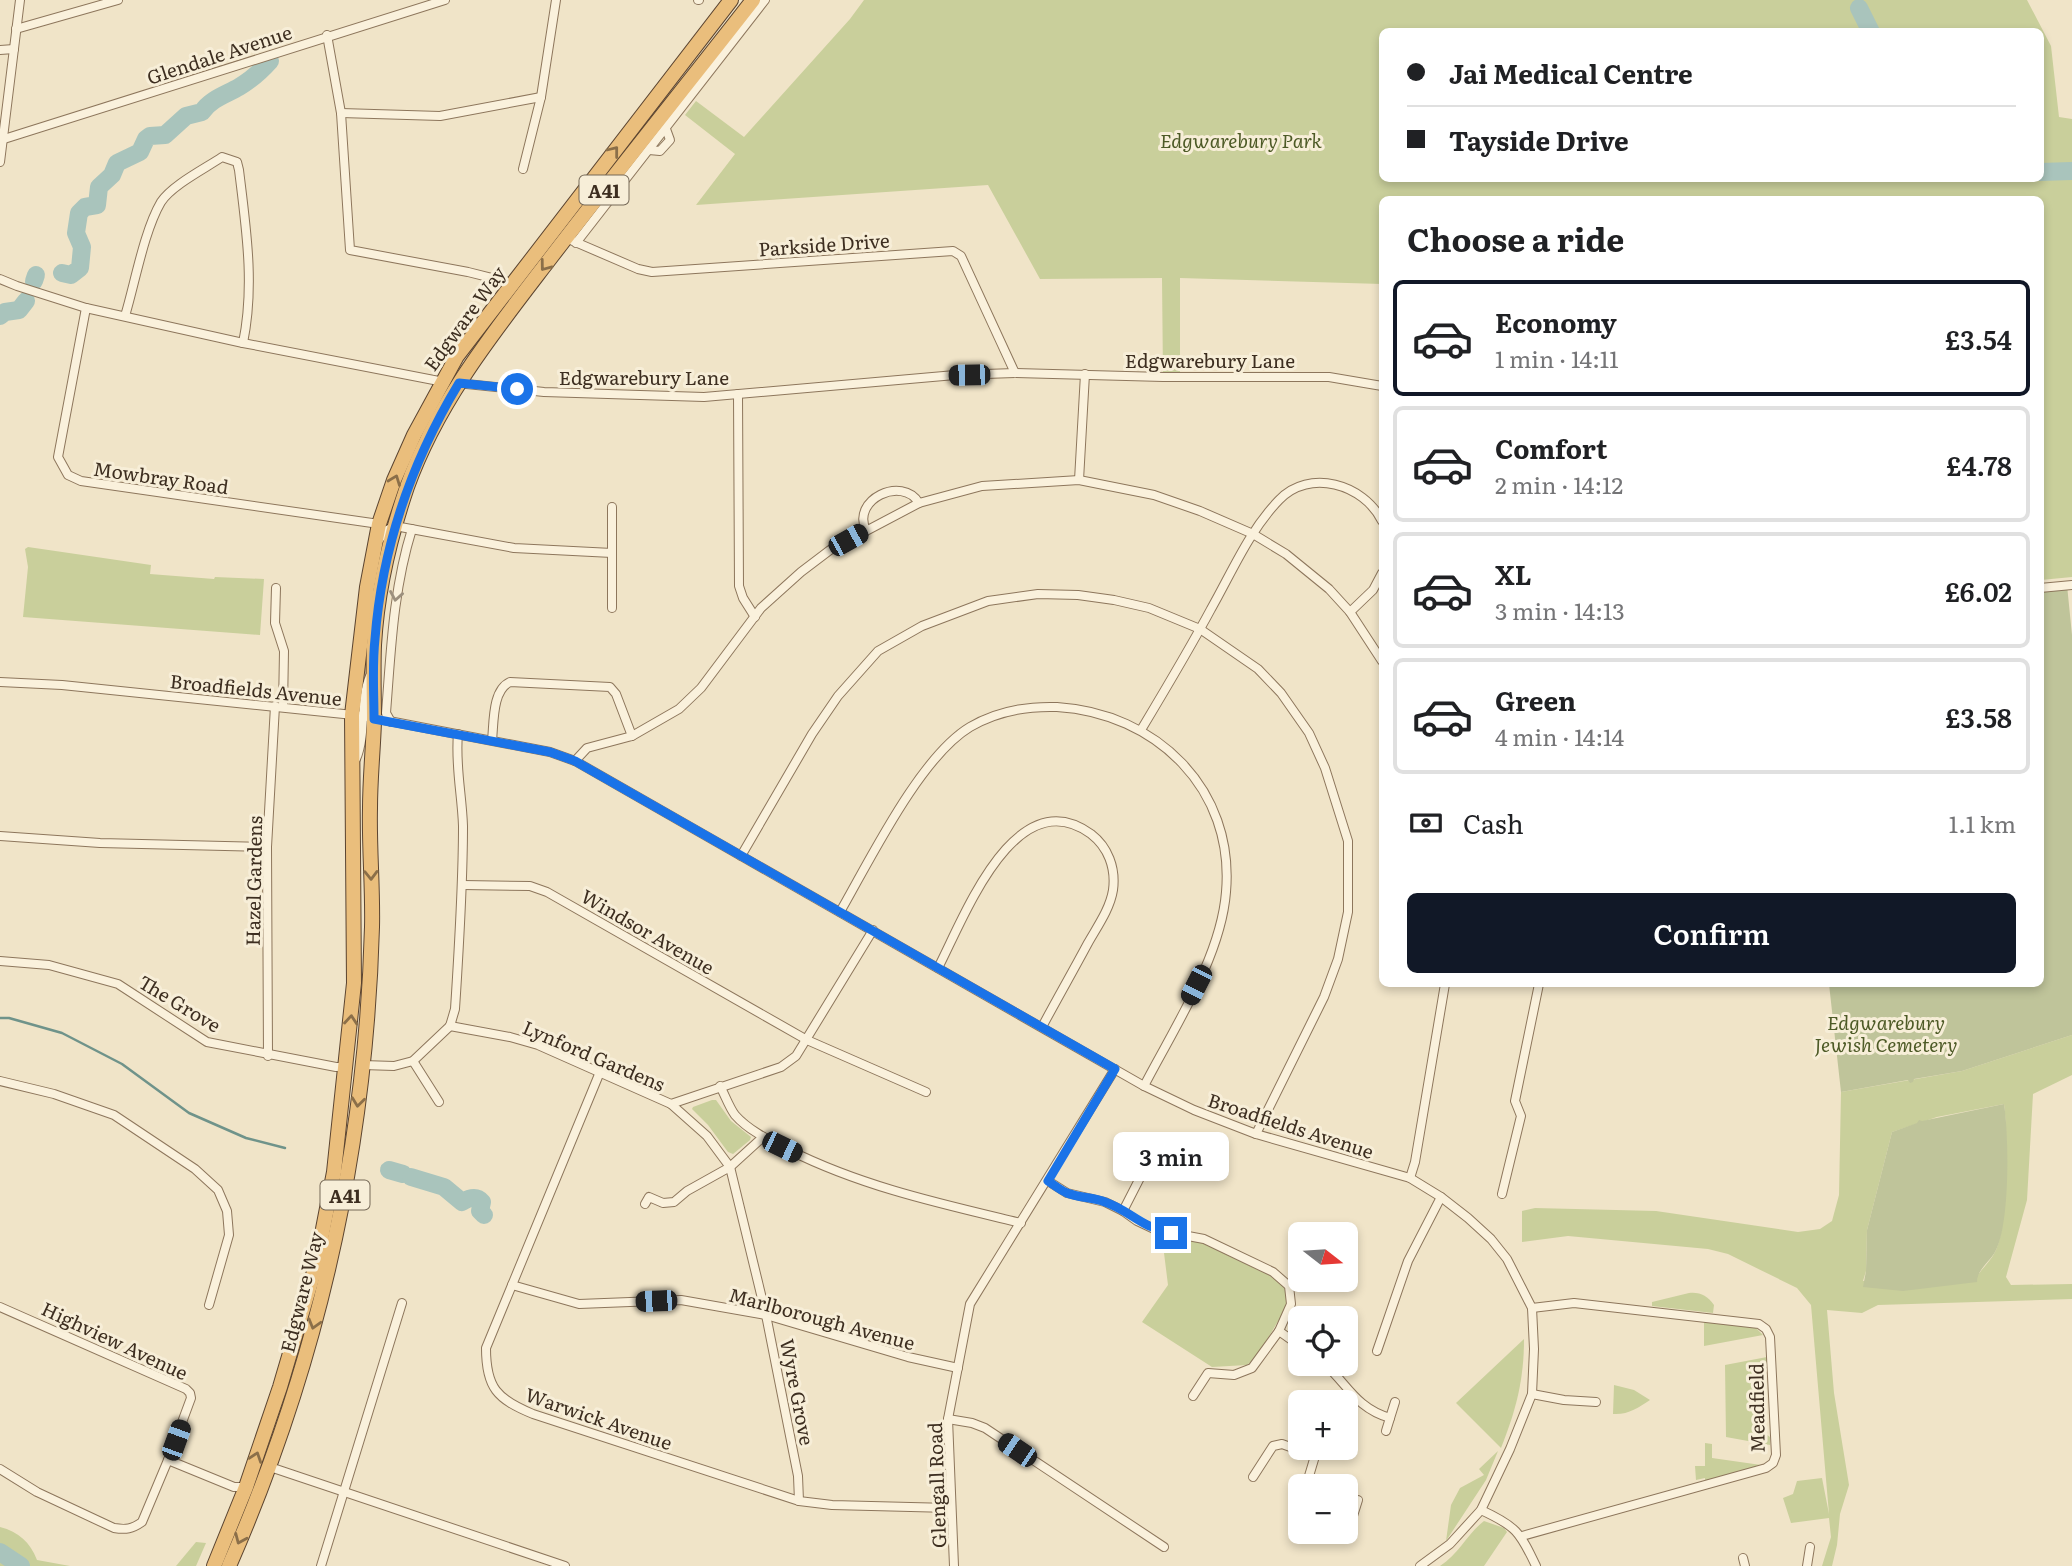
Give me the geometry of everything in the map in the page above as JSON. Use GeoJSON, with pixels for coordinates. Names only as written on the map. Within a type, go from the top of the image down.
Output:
{"type":"FeatureCollection","features":[{"type":"Feature","properties":{"kind":"highway","name":"Edgware Way"},"geometry":{"type":"LineString","coordinates":[[229,1566],[271,1467],[296,1387],[329,1270],[350,1170],[363,1065],[372,926],[370,807],[363,717],[374,545],[379,524],[394,480],[441,382],[457,356],[731,0]]}},
{"type":"Feature","properties":{"kind":"highway","name":"Edgware Way"},"geometry":{"type":"LineString","coordinates":[[214,1566],[246,1487],[280,1387],[316,1265],[334,1172],[354,983],[353,768],[373,668],[379,598],[395,526],[409,483],[428,438],[459,383],[491,337],[571,240],[753,0]]}},
{"type":"Feature","properties":{"kind":"street"},"geometry":{"type":"LineString","coordinates":[[0,162],[20,0]]}},
{"type":"Feature","properties":{"kind":"street"},"geometry":{"type":"LineString","coordinates":[[16,29],[118,0]]}},
{"type":"Feature","properties":{"kind":"street","name":"Glendale Avenue"},"geometry":{"type":"LineString","coordinates":[[4,139],[445,0]]}},
{"type":"Feature","properties":{"kind":"street"},"geometry":{"type":"LineString","coordinates":[[523,170],[541,97],[556,0]]}},
{"type":"Feature","properties":{"kind":"street","name":"Edgware Way"},"geometry":{"type":"LineString","coordinates":[[571,240],[649,150],[660,151],[670,140],[666,129],[677,112],[765,0]]}},
{"type":"Feature","properties":{"kind":"street"},"geometry":{"type":"LineString","coordinates":[[327,36],[341,113],[350,250],[512,283]]}},
{"type":"Feature","properties":{"kind":"street"},"geometry":{"type":"LineString","coordinates":[[0,50],[15,49]]}},
{"type":"Feature","properties":{"kind":"street"},"geometry":{"type":"LineString","coordinates":[[341,113],[440,116],[541,97]]}},
{"type":"Feature","properties":{"kind":"street"},"geometry":{"type":"LineString","coordinates":[[125,316],[149,234],[162,201],[181,184],[222,158],[230,159],[237,162],[239,170],[249,252],[249,313],[243,343]]}},
{"type":"Feature","properties":{"kind":"street","name":"Parkside Drive"},"geometry":{"type":"LineString","coordinates":[[571,240],[638,269],[652,272],[953,251],[961,256],[1015,373]]}},
{"type":"Feature","properties":{"kind":"street","name":"Edgwarebury Lane"},"geometry":{"type":"LineString","coordinates":[[0,279],[86,308],[243,343],[441,382],[544,392],[704,397],[955,375],[1015,373],[1163,377],[1329,377],[1379,385]]}},
{"type":"Feature","properties":{"kind":"street","name":"Mowbray Road"},"geometry":{"type":"LineString","coordinates":[[86,308],[58,457],[68,475],[81,481],[379,524]]}},
{"type":"Feature","properties":{"kind":"street"},"geometry":{"type":"LineString","coordinates":[[1079,480],[1085,374]]}},
{"type":"Feature","properties":{"kind":"street"},"geometry":{"type":"LineString","coordinates":[[738,394],[738,573],[743,598],[755,617]]}},
{"type":"Feature","properties":{"kind":"street"},"geometry":{"type":"LineString","coordinates":[[575,761],[587,748],[632,736],[666,718],[691,699],[761,608],[830,550],[919,503],[982,486],[1079,480],[1154,495],[1200,511],[1253,534],[1286,554],[1329,589],[1350,612],[1379,656]]}},
{"type":"Feature","properties":{"kind":"street"},"geometry":{"type":"LineString","coordinates":[[1141,730],[1253,534],[1280,499],[1293,489],[1311,483],[1331,483],[1349,488],[1366,501],[1379,517]]}},
{"type":"Feature","properties":{"kind":"street"},"geometry":{"type":"LineString","coordinates":[[866,530],[863,525],[864,513],[879,495],[902,491],[919,503]]}},
{"type":"Feature","properties":{"kind":"street"},"geometry":{"type":"LineString","coordinates":[[612,507],[612,608]]}},
{"type":"Feature","properties":{"kind":"street"},"geometry":{"type":"LineString","coordinates":[[374,545],[387,530],[395,526],[514,548],[612,554]]}},
{"type":"Feature","properties":{"kind":"street"},"geometry":{"type":"LineString","coordinates":[[391,722],[386,713],[392,622],[412,529]]}},
{"type":"Feature","properties":{"kind":"street"},"geometry":{"type":"LineString","coordinates":[[1350,612],[1373,590],[1379,579]]}},
{"type":"Feature","properties":{"kind":"street"},"geometry":{"type":"LineString","coordinates":[[2044,588],[2072,585]]}},
{"type":"Feature","properties":{"kind":"street","name":"Hazel Gardens"},"geometry":{"type":"LineString","coordinates":[[268,1056],[268,847],[284,651],[275,623],[276,588]]}},
{"type":"Feature","properties":{"kind":"street"},"geometry":{"type":"LineString","coordinates":[[741,856],[812,734],[838,696],[878,652],[922,626],[988,601],[1038,594],[1078,595],[1126,603],[1149,608],[1200,629],[1258,669],[1281,693],[1309,733],[1325,768],[1348,841],[1348,912],[1338,959],[1324,997],[1256,1133]]}},
{"type":"Feature","properties":{"kind":"street","name":"Broadfields Avenue"},"geometry":{"type":"LineString","coordinates":[[0,682],[62,684],[363,717],[550,752],[575,761],[1144,1086],[1194,1110],[1256,1133],[1410,1178],[1441,1197],[1484,1232],[1507,1259],[1532,1308]]}},
{"type":"Feature","properties":{"kind":"street"},"geometry":{"type":"LineString","coordinates":[[492,740],[499,694],[503,685],[510,682],[610,687],[616,694],[632,736]]}},
{"type":"Feature","properties":{"kind":"street"},"geometry":{"type":"LineString","coordinates":[[840,912],[906,798],[936,757],[969,727],[1002,712],[1041,706],[1072,708],[1109,716],[1141,730],[1175,755],[1197,780],[1215,814],[1225,849],[1227,890],[1222,924],[1207,963],[1144,1086]]}},
{"type":"Feature","properties":{"kind":"street"},"geometry":{"type":"LineString","coordinates":[[363,1065],[394,1066],[414,1061],[450,1026],[455,1009],[463,885],[463,810],[458,734]]}},
{"type":"Feature","properties":{"kind":"street"},"geometry":{"type":"LineString","coordinates":[[938,968],[986,875],[1006,846],[1041,822],[1058,821],[1088,832],[1101,843],[1109,855],[1113,890],[1104,914],[1042,1027]]}},
{"type":"Feature","properties":{"kind":"street"},"geometry":{"type":"LineString","coordinates":[[0,836],[100,843],[268,847]]}},
{"type":"Feature","properties":{"kind":"street","name":"Windsor Avenue"},"geometry":{"type":"LineString","coordinates":[[463,885],[530,886],[547,892],[807,1040],[926,1092]]}},
{"type":"Feature","properties":{"kind":"street","name":"Lynford Gardens"},"geometry":{"type":"LineString","coordinates":[[450,1026],[538,1045],[671,1104],[781,1067],[796,1056],[873,930]]}},
{"type":"Feature","properties":{"kind":"street","name":"The Grove"},"geometry":{"type":"LineString","coordinates":[[0,961],[49,965],[118,984],[207,1042],[268,1056],[346,1067]]}},
{"type":"Feature","properties":{"kind":"street"},"geometry":{"type":"LineString","coordinates":[[1410,1178],[1444,987]]}},
{"type":"Feature","properties":{"kind":"street"},"geometry":{"type":"LineString","coordinates":[[1502,1194],[1521,1116],[1516,1101],[1538,987]]}},
{"type":"Feature","properties":{"kind":"street"},"geometry":{"type":"LineString","coordinates":[[414,1061],[439,1102]]}},
{"type":"Feature","properties":{"kind":"street","name":"Glengall Road"},"geometry":{"type":"LineString","coordinates":[[954,1566],[948,1419],[970,1304],[1115,1069]]}},
{"type":"Feature","properties":{"kind":"street","name":"Warwick Avenue"},"geometry":{"type":"LineString","coordinates":[[600,1072],[486,1348],[486,1370],[496,1392],[512,1405],[533,1414],[799,1501],[824,1505],[950,1508]]}},
{"type":"Feature","properties":{"kind":"street"},"geometry":{"type":"LineString","coordinates":[[0,1081],[54,1094],[114,1115],[195,1169],[218,1190],[228,1211],[229,1235],[209,1305]]}},
{"type":"Feature","properties":{"kind":"street"},"geometry":{"type":"LineString","coordinates":[[720,1086],[735,1115],[763,1137],[841,1174],[892,1191],[1021,1223]]}},
{"type":"Feature","properties":{"kind":"street"},"geometry":{"type":"LineString","coordinates":[[671,1104],[708,1136],[730,1167]]}},
{"type":"Feature","properties":{"kind":"street"},"geometry":{"type":"LineString","coordinates":[[645,1204],[649,1197],[663,1203],[674,1202],[687,1191],[730,1167],[763,1137]]}},
{"type":"Feature","properties":{"kind":"street","name":"Wyre Grove"},"geometry":{"type":"LineString","coordinates":[[730,1167],[766,1315],[798,1476],[799,1501]]}},
{"type":"Feature","properties":{"kind":"street"},"geometry":{"type":"LineString","coordinates":[[1123,1210],[1145,1168]]}},
{"type":"Feature","properties":{"kind":"street"},"geometry":{"type":"LineString","coordinates":[[1048,1181],[1066,1193],[1105,1202],[1123,1210],[1137,1221],[1156,1230],[1204,1238],[1273,1272],[1289,1286],[1291,1304],[1279,1331],[1252,1368],[1234,1375],[1208,1373],[1193,1396]]}},
{"type":"Feature","properties":{"kind":"street"},"geometry":{"type":"LineString","coordinates":[[1377,1351],[1408,1261],[1441,1197]]}},
{"type":"Feature","properties":{"kind":"street","name":"Marlborough Avenue"},"geometry":{"type":"LineString","coordinates":[[512,1285],[579,1304],[681,1300],[766,1315],[908,1357],[958,1368]]}},
{"type":"Feature","properties":{"kind":"street"},"geometry":{"type":"LineString","coordinates":[[321,1566],[402,1303]]}},
{"type":"Feature","properties":{"kind":"street","name":"Meadfield"},"geometry":{"type":"LineString","coordinates":[[1522,1536],[1766,1468],[1773,1463],[1776,1455],[1770,1337],[1766,1329],[1759,1324],[1574,1303],[1532,1308]]}},
{"type":"Feature","properties":{"kind":"street","name":"Highview Avenue"},"geometry":{"type":"LineString","coordinates":[[0,1307],[190,1393],[191,1398],[168,1460]]}},
{"type":"Feature","properties":{"kind":"street"},"geometry":{"type":"LineString","coordinates":[[1420,1566],[1450,1544],[1481,1510],[1510,1450],[1532,1394],[1532,1308]]}},
{"type":"Feature","properties":{"kind":"street"},"geometry":{"type":"LineString","coordinates":[[1279,1331],[1288,1337]]}},
{"type":"Feature","properties":{"kind":"street"},"geometry":{"type":"LineString","coordinates":[[1335,1376],[1347,1390]]}},
{"type":"Feature","properties":{"kind":"street"},"geometry":{"type":"LineString","coordinates":[[1532,1394],[1596,1402]]}},
{"type":"Feature","properties":{"kind":"street"},"geometry":{"type":"LineString","coordinates":[[1358,1402],[1375,1413],[1390,1418]]}},
{"type":"Feature","properties":{"kind":"street"},"geometry":{"type":"LineString","coordinates":[[1386,1431],[1395,1402]]}},
{"type":"Feature","properties":{"kind":"street"},"geometry":{"type":"LineString","coordinates":[[948,1419],[972,1423],[985,1429],[1164,1547]]}},
{"type":"Feature","properties":{"kind":"street"},"geometry":{"type":"LineString","coordinates":[[1253,1477],[1273,1446],[1282,1444],[1288,1446]]}},
{"type":"Feature","properties":{"kind":"street"},"geometry":{"type":"LineString","coordinates":[[0,1469],[37,1492],[114,1528],[127,1530],[142,1522],[168,1460],[234,1487],[246,1487]]}},
{"type":"Feature","properties":{"kind":"street"},"geometry":{"type":"LineString","coordinates":[[271,1467],[565,1566]]}},
{"type":"Feature","properties":{"kind":"street"},"geometry":{"type":"LineString","coordinates":[[1481,1510],[1507,1522],[1522,1536],[1536,1566]]}},
{"type":"Feature","properties":{"kind":"street"},"geometry":{"type":"LineString","coordinates":[[1807,1566],[1810,1547]]}},
{"type":"Feature","properties":{"kind":"green space","name":"Edgwarebury Park"},"geometry":{"type":"Polygon","coordinates":[[[864,0],[2027,0],[2042,28],[1379,28],[1379,182],[2044,182],[2044,33],[2051,46],[2059,117],[2072,119],[2072,577],[2044,580],[2044,196],[1379,196],[1379,284],[1180,278],[1180,376],[1163,377],[1162,278],[1040,279],[988,185],[696,205],[735,154],[685,115],[696,101],[744,137],[864,0]]]}},
{"type":"Feature","properties":{"kind":"green space"},"geometry":{"type":"Polygon","coordinates":[[[28,547],[151,565],[150,574],[214,579],[264,579],[260,635],[23,617],[28,567],[25,549],[28,547]]]}},
{"type":"Feature","properties":{"kind":"green space","name":"Edgwarebury Jewish Cemetery"},"geometry":{"type":"Polygon","coordinates":[[[2067,585],[2072,635],[2072,1035],[1962,1071],[1914,1079],[1910,1083],[1908,1080],[1841,1092],[1829,987],[2044,987],[2044,588],[2067,585]]]}},
{"type":"Feature","properties":{"kind":"green space"},"geometry":{"type":"Polygon","coordinates":[[[2072,1035],[2072,1075],[2033,1094],[2027,1200],[2006,1277],[2011,1285],[2072,1284],[2072,1299],[1878,1305],[1862,1313],[1827,1310],[1834,1393],[1849,1485],[1840,1514],[1832,1566],[1822,1566],[1831,1537],[1829,1518],[1791,1523],[1783,1498],[1793,1494],[1797,1481],[1822,1478],[1829,1514],[1811,1305],[1797,1288],[1728,1254],[1708,1249],[1568,1236],[1522,1242],[1522,1211],[1535,1208],[1656,1211],[1798,1232],[1820,1229],[1832,1221],[1839,1195],[1841,1092],[1962,1071],[2072,1035]],[[2004,1104],[1937,1117],[1892,1132],[1867,1230],[1866,1271],[1863,1281],[1977,1276],[1994,1253],[2003,1221],[2006,1178],[2004,1104]]]}},
{"type":"Feature","properties":{"kind":"green space"},"geometry":{"type":"Polygon","coordinates":[[[716,1100],[731,1121],[751,1137],[733,1154],[728,1152],[692,1109],[716,1100]]]}},
{"type":"Feature","properties":{"kind":"green space","name":"Edgwarebury Jewish Cemetery"},"geometry":{"type":"Polygon","coordinates":[[[2004,1104],[2007,1157],[2004,1220],[1996,1250],[1979,1273],[1977,1282],[1903,1291],[1863,1287],[1867,1230],[1892,1132],[1919,1120],[2004,1104]]]}},
{"type":"Feature","properties":{"kind":"green space"},"geometry":{"type":"Polygon","coordinates":[[[1167,1239],[1200,1242],[1283,1282],[1288,1296],[1284,1311],[1257,1357],[1247,1365],[1212,1367],[1142,1322],[1168,1285],[1164,1253],[1167,1239]]]}},
{"type":"Feature","properties":{"kind":"green space"},"geometry":{"type":"Polygon","coordinates":[[[1689,1293],[1700,1294],[1709,1299],[1714,1305],[1713,1313],[1652,1306],[1652,1302],[1689,1293]]]}},
{"type":"Feature","properties":{"kind":"green space"},"geometry":{"type":"Polygon","coordinates":[[[1704,1322],[1756,1328],[1763,1335],[1704,1346],[1704,1322]]]}},
{"type":"Feature","properties":{"kind":"green space"},"geometry":{"type":"Polygon","coordinates":[[[1524,1339],[1518,1395],[1501,1448],[1456,1403],[1524,1339]]]}},
{"type":"Feature","properties":{"kind":"green space"},"geometry":{"type":"Polygon","coordinates":[[[1767,1357],[1767,1363],[1761,1369],[1764,1433],[1770,1437],[1770,1445],[1726,1437],[1725,1365],[1767,1357]]]}},
{"type":"Feature","properties":{"kind":"green space"},"geometry":{"type":"Polygon","coordinates":[[[1614,1385],[1634,1390],[1650,1400],[1628,1412],[1613,1414],[1614,1385]]]}},
{"type":"Feature","properties":{"kind":"green space"},"geometry":{"type":"Polygon","coordinates":[[[1705,1443],[1712,1444],[1712,1458],[1761,1465],[1705,1481],[1705,1478],[1696,1480],[1695,1466],[1705,1466],[1705,1443]]]}},
{"type":"Feature","properties":{"kind":"green space"},"geometry":{"type":"Polygon","coordinates":[[[1498,1451],[1486,1480],[1446,1541],[1451,1505],[1460,1488],[1484,1475],[1479,1469],[1498,1451]]]}},
{"type":"Feature","properties":{"kind":"green space"},"geometry":{"type":"Polygon","coordinates":[[[1484,1521],[1504,1528],[1507,1532],[1484,1566],[1440,1566],[1452,1556],[1484,1521]]]}},
{"type":"Feature","properties":{"kind":"green space"},"geometry":{"type":"Polygon","coordinates":[[[0,1527],[23,1539],[37,1560],[70,1566],[0,1566],[0,1527]]]}},
{"type":"Feature","properties":{"kind":"green space"},"geometry":{"type":"Polygon","coordinates":[[[196,1542],[206,1543],[196,1566],[176,1566],[196,1542]]]}},
{"type":"Feature","properties":{"kind":"waterway"},"geometry":{"type":"LineString","coordinates":[[1859,8],[1869,28]]}},
{"type":"Feature","properties":{"kind":"waterway"},"geometry":{"type":"LineString","coordinates":[[62,273],[71,275],[80,268],[82,247],[76,233],[79,213],[85,207],[97,205],[99,187],[112,175],[117,163],[140,152],[150,136],[165,135],[186,116],[202,112],[214,100],[248,81],[270,61]]}},
{"type":"Feature","properties":{"kind":"waterway"},"geometry":{"type":"LineString","coordinates":[[2044,172],[2072,171]]}},
{"type":"Feature","properties":{"kind":"waterway"},"geometry":{"type":"LineString","coordinates":[[34,281],[36,275]]}},
{"type":"Feature","properties":{"kind":"waterway"},"geometry":{"type":"LineString","coordinates":[[0,316],[5,312],[19,310],[26,301]]}},
{"type":"Feature","properties":{"kind":"waterway"},"geometry":{"type":"LineString","coordinates":[[0,1018],[9,1018],[62,1033],[122,1064],[189,1113],[246,1138],[285,1148]]}},
{"type":"Feature","properties":{"kind":"waterway"},"geometry":{"type":"LineString","coordinates":[[389,1170],[403,1174]]}},
{"type":"Feature","properties":{"kind":"waterway"},"geometry":{"type":"LineString","coordinates":[[411,1177],[444,1187],[462,1202],[477,1198],[482,1202],[480,1211],[484,1215]]}},
{"type":"Feature","properties":{"kind":"waterway"},"geometry":{"type":"LineString","coordinates":[[0,1552],[21,1566]]}},
{"type":"Feature","properties":{"kind":"route"},"geometry":{"type":"LineString","coordinates":[[517,389],[459,383],[428,438],[395,526],[379,598],[374,642],[374,719],[550,752],[575,761],[1115,1069],[1048,1181],[1066,1193],[1105,1202],[1156,1230],[1171,1233]]}}]}
